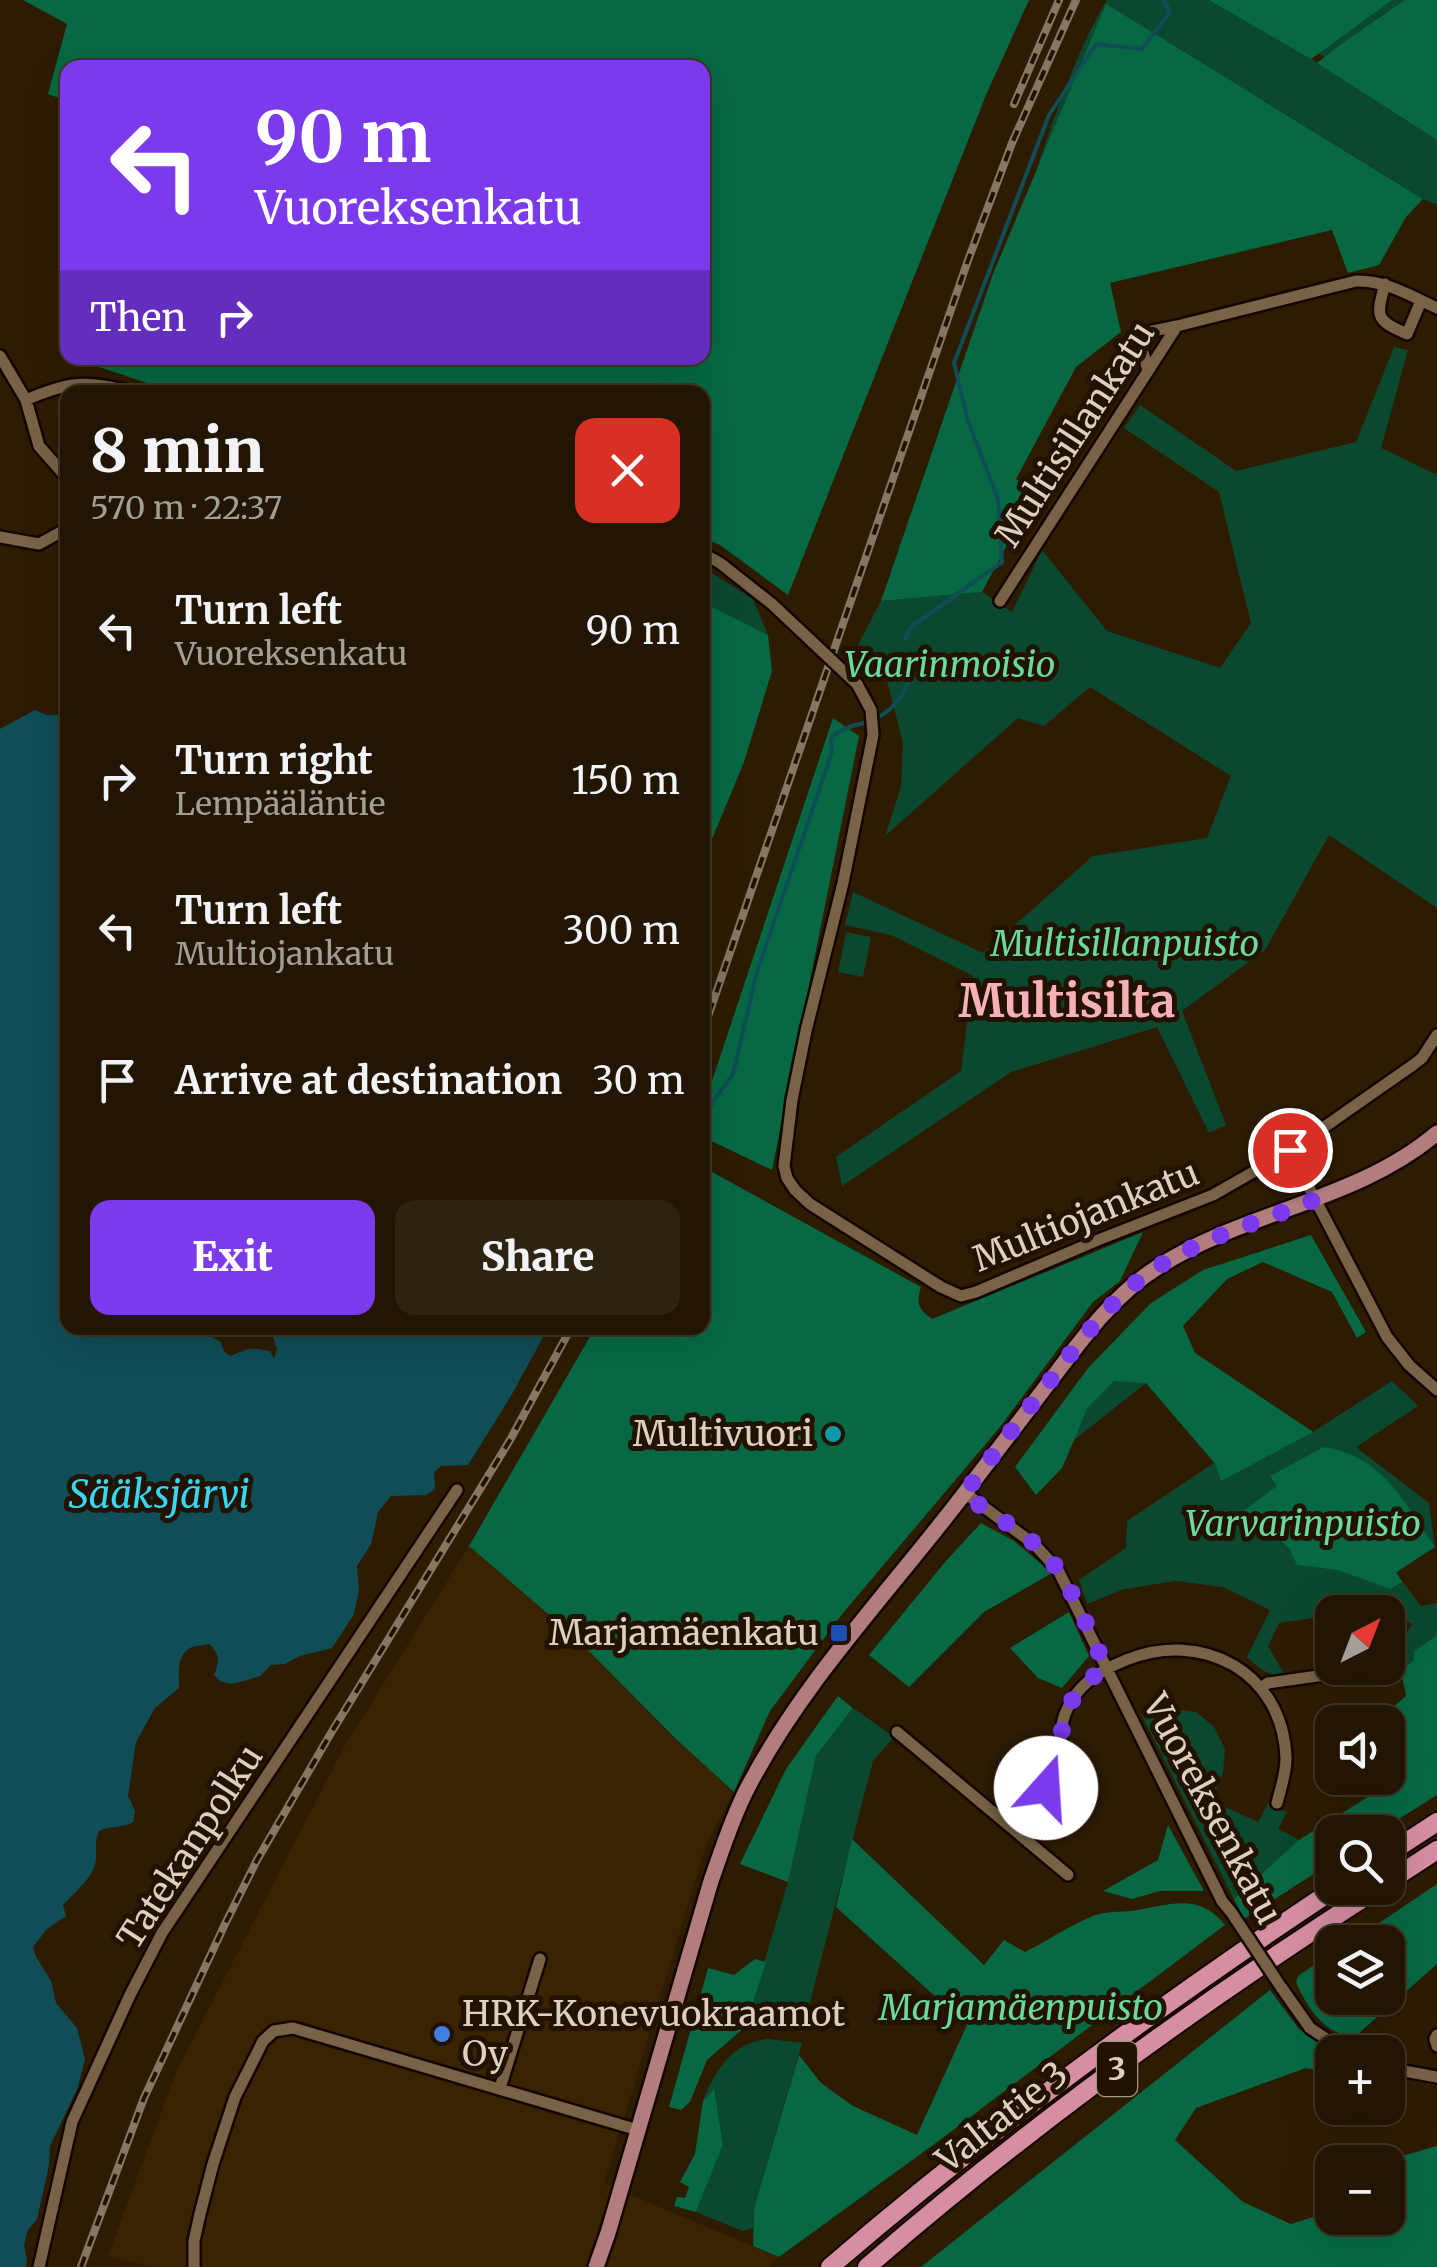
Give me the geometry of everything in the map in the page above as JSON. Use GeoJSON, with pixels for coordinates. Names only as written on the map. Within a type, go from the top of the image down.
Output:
{"type":"FeatureCollection","features":[{"type":"Feature","properties":{"kind":"highway"},"geometry":{"type":"LineString","coordinates":[[1405,1843],[1437,1822]]}},
{"type":"Feature","properties":{"kind":"highway"},"geometry":{"type":"LineString","coordinates":[[1405,1871],[1437,1850]]}},
{"type":"Feature","properties":{"kind":"highway","name":"Valtatie 3"},"geometry":{"type":"LineString","coordinates":[[830,2267],[979,2143],[1092,2057],[1315,1902]]}},
{"type":"Feature","properties":{"kind":"highway","name":"Valtatie 3"},"geometry":{"type":"LineString","coordinates":[[867,2267],[1106,2076],[1354,1905]]}},
{"type":"Feature","properties":{"kind":"main road"},"geometry":{"type":"LineString","coordinates":[[596,2267],[711,1880],[746,1792],[786,1724],[1076,1347],[1142,1278],[1206,1241],[1314,1200],[1384,1168],[1437,1133]]}},
{"type":"Feature","properties":{"kind":"street","name":"Multisillankatu"},"geometry":{"type":"LineString","coordinates":[[1000,600],[1177,326],[1356,281],[1385,284],[1437,308]]}},
{"type":"Feature","properties":{"kind":"street"},"geometry":{"type":"LineString","coordinates":[[1385,284],[1378,311],[1380,320],[1387,325],[1407,334],[1421,301]]}},
{"type":"Feature","properties":{"kind":"street"},"geometry":{"type":"LineString","coordinates":[[1148,371],[1138,334],[1177,326]]}},
{"type":"Feature","properties":{"kind":"street"},"geometry":{"type":"LineString","coordinates":[[0,356],[26,400],[39,446],[60,470]]}},
{"type":"Feature","properties":{"kind":"street"},"geometry":{"type":"LineString","coordinates":[[26,400],[60,388]]}},
{"type":"Feature","properties":{"kind":"street"},"geometry":{"type":"LineString","coordinates":[[0,537],[40,544],[60,533]]}},
{"type":"Feature","properties":{"kind":"street","name":"Multiojankatu"},"geometry":{"type":"LineString","coordinates":[[710,557],[772,604],[858,684],[872,710],[874,735],[792,1100],[784,1166],[795,1190],[810,1204],[942,1288],[961,1296],[1212,1196],[1290,1150],[1413,1065],[1437,1035]]}},
{"type":"Feature","properties":{"kind":"street"},"geometry":{"type":"LineString","coordinates":[[1290,1150],[1387,1337],[1437,1390]]}},
{"type":"Feature","properties":{"kind":"street","name":"Tatekanpolku"},"geometry":{"type":"LineString","coordinates":[[38,2267],[72,2122],[162,1934],[457,1490]]}},
{"type":"Feature","properties":{"kind":"street","name":"Vuoreksenkatu"},"geometry":{"type":"LineString","coordinates":[[964,1494],[1022,1534],[1053,1562],[1222,1901],[1310,2028],[1320,2035]]}},
{"type":"Feature","properties":{"kind":"street"},"geometry":{"type":"LineString","coordinates":[[1009,1825],[1062,1774],[1060,1736],[1066,1713],[1079,1690],[1094,1675],[1140,1654],[1182,1648],[1208,1654],[1245,1673],[1275,1711],[1286,1769],[1276,1803]]}},
{"type":"Feature","properties":{"kind":"street"},"geometry":{"type":"LineString","coordinates":[[1260,1688],[1268,1683],[1315,1676]]}},
{"type":"Feature","properties":{"kind":"street"},"geometry":{"type":"LineString","coordinates":[[898,1732],[1068,1875]]}},
{"type":"Feature","properties":{"kind":"street"},"geometry":{"type":"LineString","coordinates":[[500,2088],[540,1959]]}},
{"type":"Feature","properties":{"kind":"street"},"geometry":{"type":"LineString","coordinates":[[194,2267],[200,2214],[230,2114],[254,2057],[274,2031],[293,2028],[638,2130]]}},
{"type":"Feature","properties":{"kind":"street"},"geometry":{"type":"LineString","coordinates":[[1437,2035],[1437,2046]]}},
{"type":"Feature","properties":{"kind":"street"},"geometry":{"type":"LineString","coordinates":[[1405,2070],[1435,2073]]}},
{"type":"Feature","properties":{"kind":"shaded area"},"geometry":{"type":"Polygon","coordinates":[[[469,1546],[575,1637],[734,1792],[706,1845],[604,2184],[779,2257],[769,2267],[154,2267],[108,2256],[177,2070],[344,1747],[469,1546]]]}},
{"type":"Feature","properties":{"kind":"green space"},"geometry":{"type":"Polygon","coordinates":[[[23,0],[1029,0],[986,95],[788,595],[710,541],[710,385],[153,385],[99,367],[710,365],[710,60],[60,60],[60,98],[48,94],[67,24],[23,0]]]}},
{"type":"Feature","properties":{"kind":"green space"},"geometry":{"type":"Polygon","coordinates":[[[1107,0],[1409,0],[1346,70],[1317,53],[1310,58],[1437,140],[1437,205],[1256,96],[1147,196],[1039,162],[1077,59],[1107,0]]]}},
{"type":"Feature","properties":{"kind":"green space"},"geometry":{"type":"Polygon","coordinates":[[[1209,0],[1392,0],[1311,59],[1209,0]]]}},
{"type":"Feature","properties":{"kind":"green space"},"geometry":{"type":"Polygon","coordinates":[[[1405,0],[1437,0],[1437,140],[1317,63],[1405,0]]]}},
{"type":"Feature","properties":{"kind":"green space"},"geometry":{"type":"Polygon","coordinates":[[[1106,4],[1423,199],[1406,217],[1379,265],[1348,273],[1332,230],[1110,283],[1121,332],[1076,367],[1016,479],[1035,492],[982,592],[881,601],[993,274],[1106,4]]]}},
{"type":"Feature","properties":{"kind":"green space"},"geometry":{"type":"Polygon","coordinates":[[[1394,347],[1408,350],[1381,448],[1437,475],[1437,908],[1329,835],[1265,950],[1182,1011],[1226,1125],[1209,1133],[1157,1027],[1011,1072],[842,1186],[836,1157],[961,1071],[973,976],[891,935],[845,925],[853,892],[983,953],[1093,856],[1207,838],[1231,776],[1090,687],[1044,726],[1018,718],[885,836],[901,787],[903,743],[885,673],[858,645],[881,601],[982,592],[1012,612],[1042,550],[1107,631],[1220,668],[1251,623],[1219,492],[1124,428],[1140,405],[1236,471],[1356,442],[1394,347]]]}},
{"type":"Feature","properties":{"kind":"green space"},"geometry":{"type":"Polygon","coordinates":[[[710,572],[753,599],[768,635],[710,606],[710,572]]]}},
{"type":"Feature","properties":{"kind":"green space"},"geometry":{"type":"Polygon","coordinates":[[[710,606],[768,635],[772,671],[744,762],[710,844],[710,606]]]}},
{"type":"Feature","properties":{"kind":"green space"},"geometry":{"type":"Polygon","coordinates":[[[833,718],[859,736],[772,1170],[710,1140],[710,1087],[833,718]]]}},
{"type":"Feature","properties":{"kind":"green space"},"geometry":{"type":"Polygon","coordinates":[[[846,932],[871,937],[863,977],[838,972],[846,932]]]}},
{"type":"Feature","properties":{"kind":"green space"},"geometry":{"type":"Polygon","coordinates":[[[710,1171],[921,1287],[919,1305],[932,1319],[1143,1232],[1120,1281],[1093,1302],[1000,1427],[843,1613],[770,1711],[734,1792],[575,1637],[469,1546],[591,1335],[710,1335],[710,1171]]]}},
{"type":"Feature","properties":{"kind":"green space"},"geometry":{"type":"Polygon","coordinates":[[[1311,1235],[1366,1332],[1357,1338],[1332,1292],[1263,1262],[1227,1279],[1183,1326],[1195,1353],[1313,1432],[1221,1481],[1215,1463],[1146,1383],[1114,1381],[1087,1409],[1062,1468],[1036,1495],[1015,1467],[1088,1368],[1151,1303],[1203,1270],[1311,1235]]]}},
{"type":"Feature","properties":{"kind":"green space","name":"Varvarinpuisto"},"geometry":{"type":"Polygon","coordinates":[[[1169,1323],[1195,1353],[1313,1432],[1392,1381],[1418,1406],[1356,1447],[1429,1503],[1435,1547],[1396,1573],[1421,1606],[1437,1603],[1437,1635],[1414,1651],[1415,1660],[1405,1668],[1405,1635],[1412,1624],[1405,1620],[1405,1595],[1315,1595],[1315,1618],[1279,1623],[1268,1646],[1285,1675],[1279,1675],[1264,1671],[1247,1657],[1270,1610],[1223,1587],[1176,1581],[1124,1589],[1087,1604],[1079,1580],[1126,1548],[1127,1521],[1214,1463],[1146,1383],[1074,1440],[1062,1467],[1036,1495],[1025,1479],[1043,1455],[1169,1323]]]}},
{"type":"Feature","properties":{"kind":"green space"},"geometry":{"type":"Polygon","coordinates":[[[1324,1447],[1345,1452],[1377,1471],[1402,1498],[1435,1547],[1396,1572],[1402,1582],[1390,1589],[1338,1570],[1297,1565],[1289,1548],[1277,1538],[1257,1532],[1243,1511],[1277,1486],[1270,1476],[1324,1447]]]}},
{"type":"Feature","properties":{"kind":"green space"},"geometry":{"type":"Polygon","coordinates":[[[981,1523],[1014,1541],[1052,1573],[984,1612],[909,1687],[869,1655],[981,1523]]]}},
{"type":"Feature","properties":{"kind":"green space"},"geometry":{"type":"Polygon","coordinates":[[[1069,1612],[1089,1656],[1062,1688],[1038,1678],[1010,1648],[1069,1612]]]}},
{"type":"Feature","properties":{"kind":"green space"},"geometry":{"type":"Polygon","coordinates":[[[1437,1635],[1437,1795],[1405,1815],[1339,1815],[1371,1795],[1405,1795],[1405,1705],[1395,1705],[1406,1696],[1405,1668],[1414,1660],[1414,1651],[1437,1635]]]}},
{"type":"Feature","properties":{"kind":"green space"},"geometry":{"type":"Polygon","coordinates":[[[838,1696],[853,1708],[816,1756],[788,1882],[740,1864],[786,1769],[838,1696]]]}},
{"type":"Feature","properties":{"kind":"green space"},"geometry":{"type":"Polygon","coordinates":[[[853,1708],[894,1737],[873,1761],[802,2032],[773,2027],[753,2032],[745,2027],[788,1882],[816,1756],[853,1708]]]}},
{"type":"Feature","properties":{"kind":"green space"},"geometry":{"type":"Polygon","coordinates":[[[1171,1709],[1196,1712],[1214,1727],[1225,1749],[1223,1773],[1211,1801],[1258,1822],[1268,1804],[1287,1812],[1278,1829],[1299,1840],[1234,1899],[1141,1714],[1171,1709]]]}},
{"type":"Feature","properties":{"kind":"green space"},"geometry":{"type":"Polygon","coordinates":[[[1168,1825],[1204,1891],[1160,1891],[1132,1899],[1103,1891],[1158,1860],[1168,1825]]]}},
{"type":"Feature","properties":{"kind":"green space"},"geometry":{"type":"Polygon","coordinates":[[[1315,1830],[1315,1873],[1244,1919],[1234,1899],[1315,1830]]]}},
{"type":"Feature","properties":{"kind":"green space","name":"Marjamäenpuisto"},"geometry":{"type":"Polygon","coordinates":[[[852,1839],[984,1965],[1004,1940],[1025,1952],[1103,1913],[1193,1904],[1215,1914],[1225,1925],[779,2257],[753,2246],[754,2208],[799,2055],[821,2083],[853,2106],[917,2135],[967,2025],[836,1907],[852,1839]]]}},
{"type":"Feature","properties":{"kind":"green space"},"geometry":{"type":"Polygon","coordinates":[[[1437,1884],[1437,1964],[1405,1992],[1405,1925],[1376,1925],[1437,1884]]]}},
{"type":"Feature","properties":{"kind":"green space"},"geometry":{"type":"Polygon","coordinates":[[[755,1959],[766,1962],[745,2027],[707,2060],[690,2102],[681,2110],[669,2107],[708,1968],[734,1975],[755,1959]]]}},
{"type":"Feature","properties":{"kind":"green space"},"geometry":{"type":"Polygon","coordinates":[[[1315,1964],[1315,2013],[1296,1982],[1298,1976],[1315,1964]]]}},
{"type":"Feature","properties":{"kind":"green space"},"geometry":{"type":"Polygon","coordinates":[[[1270,1990],[1299,2029],[1315,2039],[1315,2070],[1306,2068],[1196,2108],[1175,2140],[1243,2202],[1291,2224],[1315,2216],[1315,2235],[1405,2235],[1405,2155],[1437,2146],[1437,2267],[921,2267],[1270,1990]]]}},
{"type":"Feature","properties":{"kind":"green space"},"geometry":{"type":"Polygon","coordinates":[[[1316,2015],[1379,2015],[1358,2034],[1347,2035],[1316,2015]]]}},
{"type":"Feature","properties":{"kind":"green space"},"geometry":{"type":"Polygon","coordinates":[[[768,2039],[802,2043],[754,2208],[753,2228],[743,2231],[696,2212],[723,2145],[713,2090],[703,2101],[713,2079],[735,2052],[768,2039]]]}},
{"type":"Feature","properties":{"kind":"green space"},"geometry":{"type":"Polygon","coordinates":[[[714,2089],[723,2145],[696,2212],[674,2206],[677,2197],[685,2198],[689,2187],[680,2182],[695,2154],[703,2101],[714,2089]]]}},
{"type":"Feature","properties":{"kind":"water","name":"Sääksjärvi"},"geometry":{"type":"Polygon","coordinates":[[[35,710],[60,715],[60,1335],[208,1335],[221,1342],[230,1356],[257,1349],[270,1351],[274,1359],[277,1349],[272,1335],[544,1335],[468,1465],[441,1466],[434,1472],[435,1489],[426,1495],[391,1496],[378,1512],[371,1544],[357,1566],[359,1590],[354,1614],[332,1648],[271,1665],[260,1676],[231,1684],[214,1675],[218,1658],[209,1644],[192,1647],[183,1654],[179,1688],[155,1708],[136,1742],[128,1796],[135,1811],[133,1822],[99,1831],[93,1870],[63,1905],[66,1916],[47,1929],[33,1947],[51,1981],[56,2003],[77,2028],[85,2059],[78,2087],[50,2146],[37,2219],[28,2230],[24,2245],[26,2267],[0,2267],[0,729],[35,710]]]}},
{"type":"Feature","properties":{"kind":"waterway"},"geometry":{"type":"LineString","coordinates":[[905,639],[911,627],[1002,562],[998,499],[968,421],[954,363],[1049,115],[1096,44],[1142,49],[1170,12],[1164,0]]}},
{"type":"Feature","properties":{"kind":"waterway"},"geometry":{"type":"LineString","coordinates":[[710,1108],[733,1074],[757,972],[832,752],[831,738],[890,709],[906,688],[912,670]]}},
{"type":"Feature","properties":{"kind":"railway"},"geometry":{"type":"LineString","coordinates":[[1014,104],[1059,0]]}},
{"type":"Feature","properties":{"kind":"railway"},"geometry":{"type":"LineString","coordinates":[[710,1011],[967,263],[1012,143],[1076,0]]}},
{"type":"Feature","properties":{"kind":"railway"},"geometry":{"type":"LineString","coordinates":[[81,2267],[144,2098],[257,1860],[510,1440],[567,1335]]}},
{"type":"Feature","properties":{"kind":"place","name":"Multivuori"},"geometry":{"type":"Point","coordinates":[833,1434]}},
{"type":"Feature","properties":{"kind":"place","name":"Marjamäenkatu"},"geometry":{"type":"Point","coordinates":[839,1633]}},
{"type":"Feature","properties":{"kind":"place","name":"HRK-Konevuokraamot Oy"},"geometry":{"type":"Point","coordinates":[442,2034]}},
{"type":"Feature","properties":{"kind":"district","name":"Multisilta"},"geometry":{"type":"Point","coordinates":[1067,1001]}},
{"type":"Feature","properties":{"kind":"route"},"geometry":{"type":"LineString","coordinates":[[1046,1788],[1063,1772],[1060,1736],[1071,1702],[1086,1682],[1106,1668],[1053,1562],[1022,1534],[964,1494],[1076,1347],[1142,1278],[1206,1241],[1314,1200],[1290,1150]]}},
{"type":"Feature","properties":{"kind":"park label","name":"Vaarinmoisio"},"geometry":{"type":"Point","coordinates":[950,665]}},
{"type":"Feature","properties":{"kind":"park label","name":"Multisillanpuisto"},"geometry":{"type":"Point","coordinates":[1125,944]}}]}
